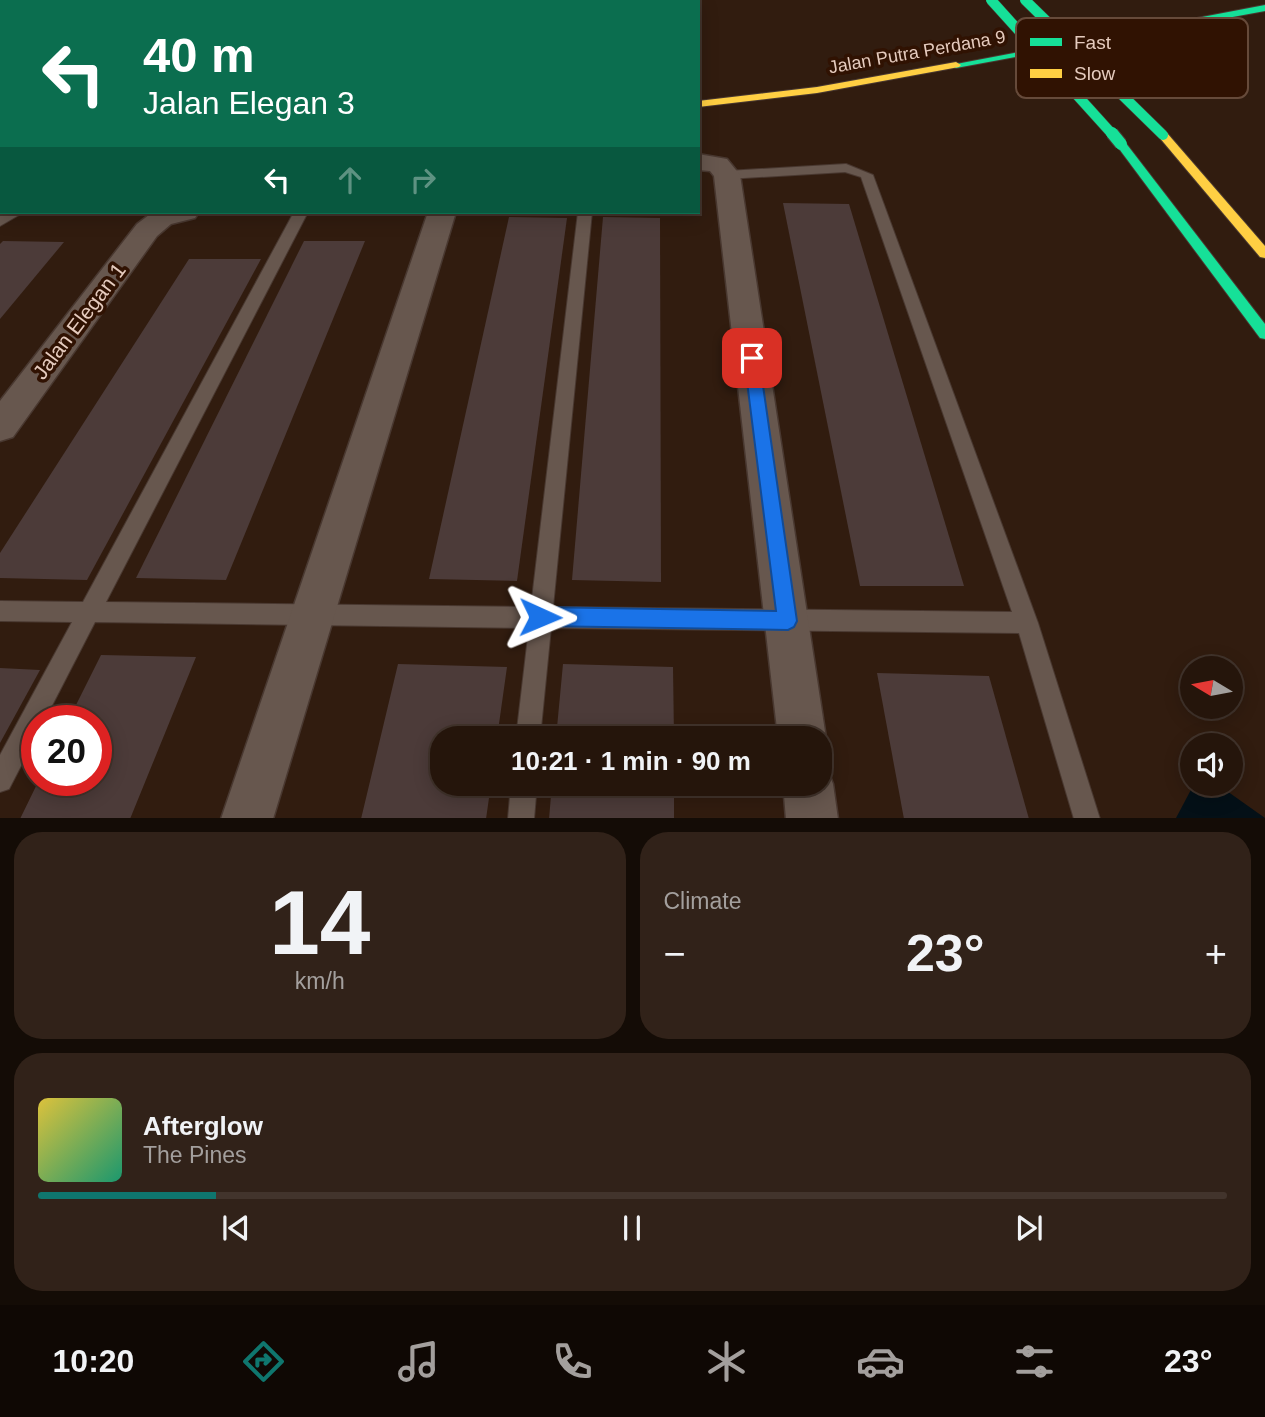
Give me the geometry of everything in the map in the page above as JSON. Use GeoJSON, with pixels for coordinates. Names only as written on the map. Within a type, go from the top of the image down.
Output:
{"type":"FeatureCollection","features":[{"type":"Feature","properties":{"kind":"main road"},"geometry":{"type":"LineString","coordinates":[[990,0],[1016,29]]}},
{"type":"Feature","properties":{"kind":"main road"},"geometry":{"type":"LineString","coordinates":[[1025,0],[1043,18]]}},
{"type":"Feature","properties":{"kind":"main road","name":"Jalan Putra Perdana 9"},"geometry":{"type":"LineString","coordinates":[[1210,18],[1265,8]]}},
{"type":"Feature","properties":{"kind":"main road","name":"Jalan Putra Perdana 9"},"geometry":{"type":"LineString","coordinates":[[995,36],[1016,32]]}},
{"type":"Feature","properties":{"kind":"main road","name":"Jalan Putra Perdana 9"},"geometry":{"type":"LineString","coordinates":[[700,104],[831,87],[1016,53]]}},
{"type":"Feature","properties":{"kind":"main road"},"geometry":{"type":"LineString","coordinates":[[1079,98],[1121,144],[1265,334]]}},
{"type":"Feature","properties":{"kind":"main road"},"geometry":{"type":"LineString","coordinates":[[1125,98],[1163,135],[1265,254]]}},
{"type":"Feature","properties":{"kind":"street"},"geometry":{"type":"LineString","coordinates":[[713,169],[788,621],[801,726]]}},
{"type":"Feature","properties":{"kind":"street","name":"Jalan Elegan 1"},"geometry":{"type":"LineString","coordinates":[[0,427],[147,230],[168,214]]}},
{"type":"Feature","properties":{"kind":"street"},"geometry":{"type":"LineString","coordinates":[[247,818],[441,214]]}},
{"type":"Feature","properties":{"kind":"street"},"geometry":{"type":"LineString","coordinates":[[809,796],[812,818]]}},
{"type":"Feature","properties":{"kind":"lane"},"geometry":{"type":"LineString","coordinates":[[713,169],[846,168],[867,175],[1027,623],[1087,818]]}},
{"type":"Feature","properties":{"kind":"lane"},"geometry":{"type":"LineString","coordinates":[[0,780],[300,214]]}},
{"type":"Feature","properties":{"kind":"lane"},"geometry":{"type":"LineString","coordinates":[[529,726],[585,214]]}},
{"type":"Feature","properties":{"kind":"lane"},"geometry":{"type":"LineString","coordinates":[[0,611],[1027,623]]}},
{"type":"Feature","properties":{"kind":"lane"},"geometry":{"type":"LineString","coordinates":[[521,818],[523,796]]}},
{"type":"Feature","properties":{"kind":"shaded area"},"geometry":{"type":"Polygon","coordinates":[[[1188,796],[1234,796],[1265,818],[1176,818],[1188,796]]]}},
{"type":"Feature","properties":{"kind":"building"},"geometry":{"type":"Polygon","coordinates":[[[783,203],[849,204],[964,586],[860,586],[783,203]]]}},
{"type":"Feature","properties":{"kind":"building"},"geometry":{"type":"Polygon","coordinates":[[[509,217],[567,218],[517,581],[429,579],[509,217]]]}},
{"type":"Feature","properties":{"kind":"building"},"geometry":{"type":"Polygon","coordinates":[[[603,217],[660,218],[661,582],[572,580],[603,217]]]}},
{"type":"Feature","properties":{"kind":"building"},"geometry":{"type":"Polygon","coordinates":[[[3,241],[64,242],[0,319],[0,244],[3,241]]]}},
{"type":"Feature","properties":{"kind":"building"},"geometry":{"type":"Polygon","coordinates":[[[304,241],[365,241],[226,580],[136,578],[304,241]]]}},
{"type":"Feature","properties":{"kind":"building"},"geometry":{"type":"Polygon","coordinates":[[[189,259],[261,259],[87,580],[0,578],[0,553],[189,259]]]}},
{"type":"Feature","properties":{"kind":"building"},"geometry":{"type":"Polygon","coordinates":[[[101,655],[196,657],[130,818],[20,818],[31,796],[112,796],[112,705],[76,705],[101,655]]]}},
{"type":"Feature","properties":{"kind":"building"},"geometry":{"type":"Polygon","coordinates":[[[398,664],[507,667],[499,726],[430,726],[430,796],[489,796],[486,818],[361,818],[398,664]]]}},
{"type":"Feature","properties":{"kind":"building"},"geometry":{"type":"Polygon","coordinates":[[[563,664],[673,667],[674,726],[557,726],[563,664]]]}},
{"type":"Feature","properties":{"kind":"building"},"geometry":{"type":"Polygon","coordinates":[[[0,668],[40,670],[0,743],[0,668]]]}},
{"type":"Feature","properties":{"kind":"building"},"geometry":{"type":"Polygon","coordinates":[[[877,673],[989,676],[1029,818],[904,818],[877,673]]]}},
{"type":"Feature","properties":{"kind":"building"},"geometry":{"type":"Polygon","coordinates":[[[551,796],[674,796],[674,818],[549,818],[551,796]]]}},
{"type":"Feature","properties":{"kind":"traffic: fast"},"geometry":{"type":"LineString","coordinates":[[991,0],[1016,28]]}},
{"type":"Feature","properties":{"kind":"traffic: fast"},"geometry":{"type":"LineString","coordinates":[[1025,0],[1043,18]]}},
{"type":"Feature","properties":{"kind":"traffic: fast"},"geometry":{"type":"LineString","coordinates":[[1211,18],[1265,8]]}},
{"type":"Feature","properties":{"kind":"traffic: fast"},"geometry":{"type":"LineString","coordinates":[[956,65],[1016,54]]}},
{"type":"Feature","properties":{"kind":"traffic: fast"},"geometry":{"type":"LineString","coordinates":[[1079,98],[1121,144]]}},
{"type":"Feature","properties":{"kind":"traffic: fast"},"geometry":{"type":"LineString","coordinates":[[1125,98],[1163,135]]}},
{"type":"Feature","properties":{"kind":"traffic: fast"},"geometry":{"type":"LineString","coordinates":[[1121,144],[1265,334]]}},
{"type":"Feature","properties":{"kind":"traffic: slow"},"geometry":{"type":"LineString","coordinates":[[700,104],[817,90],[956,65]]}},
{"type":"Feature","properties":{"kind":"traffic: slow"},"geometry":{"type":"LineString","coordinates":[[1163,135],[1265,254]]}},
{"type":"Feature","properties":{"kind":"route"},"geometry":{"type":"LineString","coordinates":[[540,617],[788,621],[752,358]]}}]}
